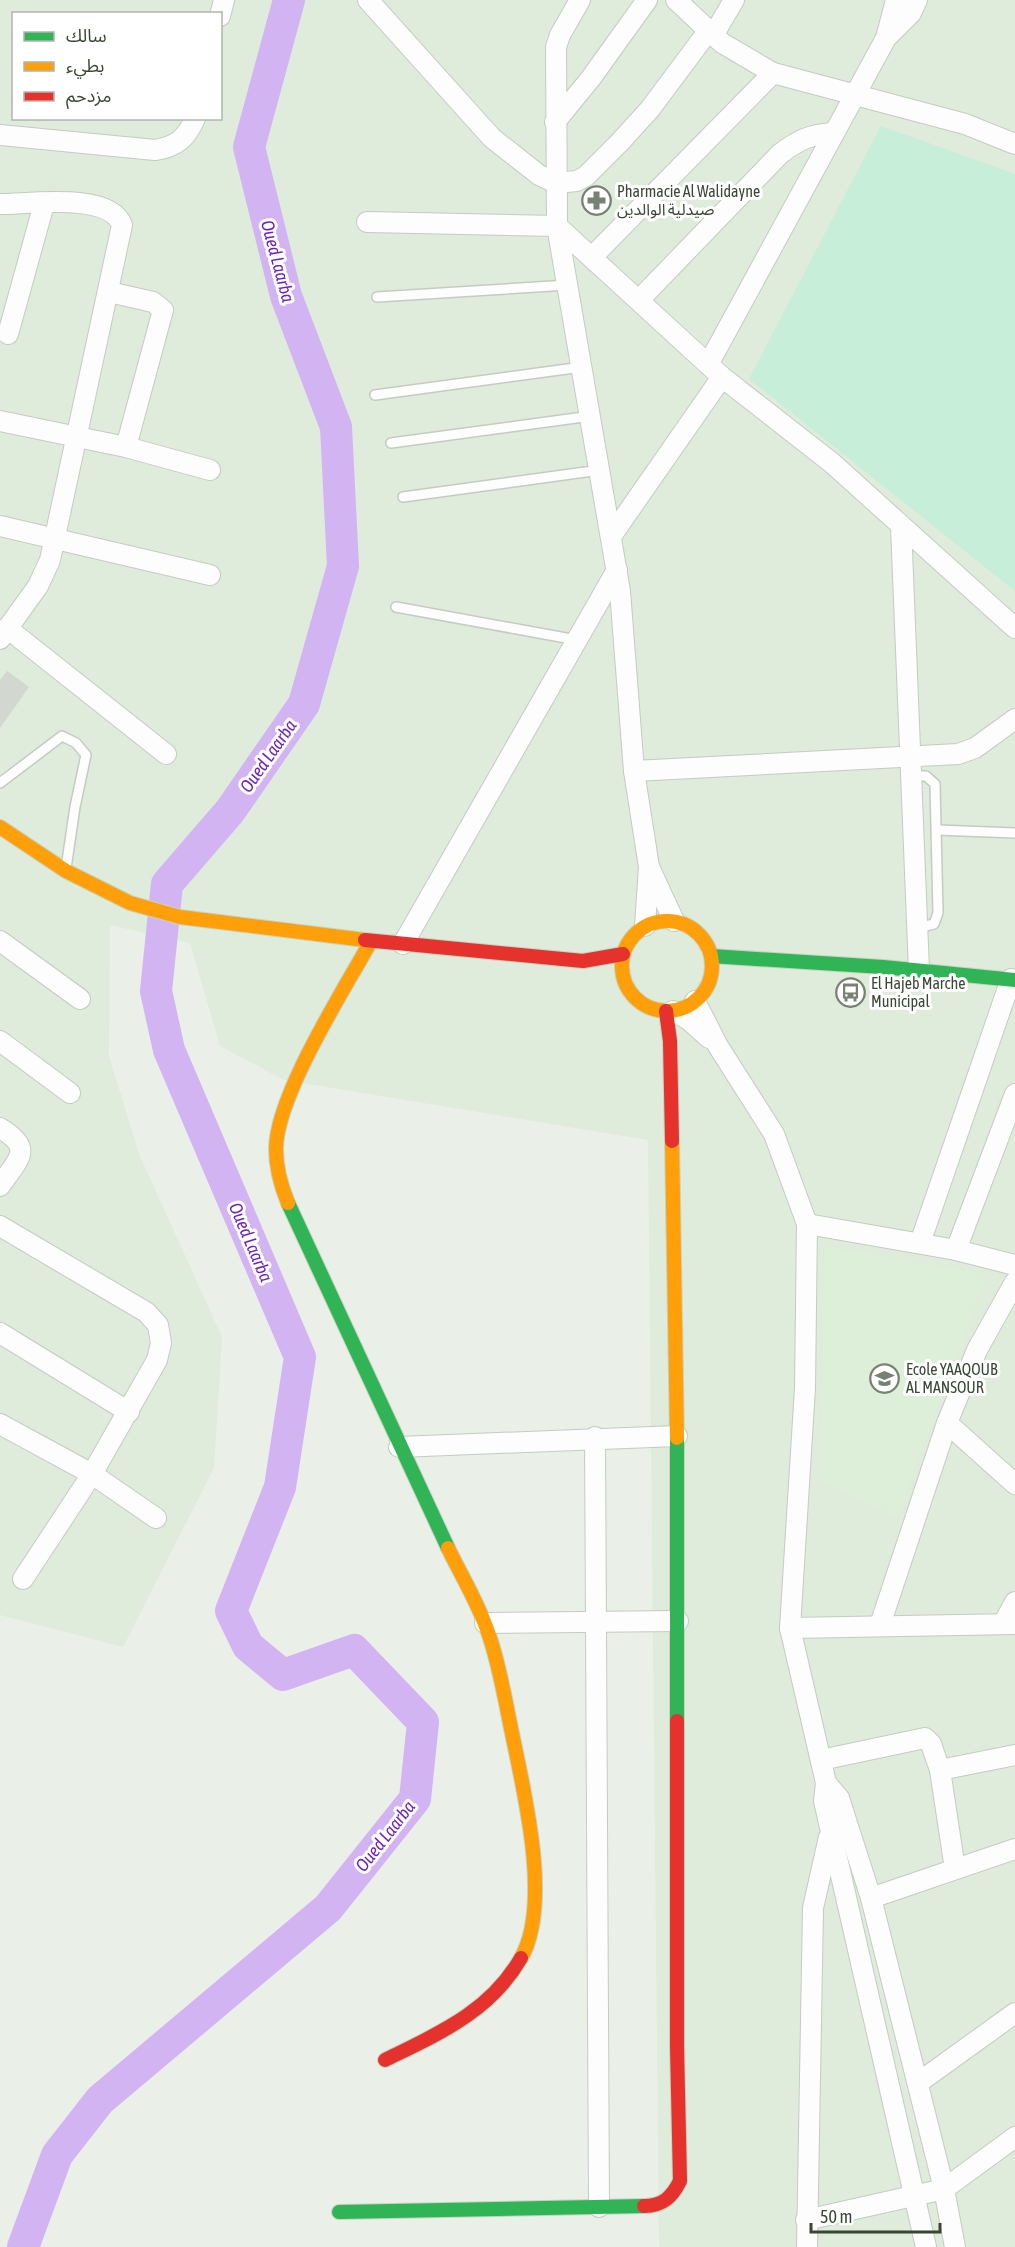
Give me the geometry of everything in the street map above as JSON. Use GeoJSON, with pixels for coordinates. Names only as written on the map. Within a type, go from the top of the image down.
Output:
{"type":"FeatureCollection","features":[{"type":"Feature","properties":{"kind":"street"},"geometry":{"type":"LineString","coordinates":[[368,0],[492,138],[539,175],[556,183],[577,181],[586,176],[620,142],[650,109],[734,0]]}},
{"type":"Feature","properties":{"kind":"street"},"geometry":{"type":"LineString","coordinates":[[580,0],[556,46],[557,226],[617,570],[634,771],[649,867],[645,926]]}},
{"type":"Feature","properties":{"kind":"street"},"geometry":{"type":"LineString","coordinates":[[555,122],[591,78],[647,0]]}},
{"type":"Feature","properties":{"kind":"street"},"geometry":{"type":"LineString","coordinates":[[676,0],[711,32],[749,61],[773,73],[965,124],[1015,144]]}},
{"type":"Feature","properties":{"kind":"street"},"geometry":{"type":"LineString","coordinates":[[612,536],[715,370],[834,133],[886,38],[896,0]]}},
{"type":"Feature","properties":{"kind":"street"},"geometry":{"type":"LineString","coordinates":[[886,38],[911,13],[917,0]]}},
{"type":"Feature","properties":{"kind":"street"},"geometry":{"type":"LineString","coordinates":[[592,257],[773,73]]}},
{"type":"Feature","properties":{"kind":"street"},"geometry":{"type":"LineString","coordinates":[[0,135],[155,150],[171,148],[181,141],[194,120]]}},
{"type":"Feature","properties":{"kind":"street"},"geometry":{"type":"LineString","coordinates":[[639,300],[780,154],[798,140],[814,134],[834,133]]}},
{"type":"Feature","properties":{"kind":"street"},"geometry":{"type":"LineString","coordinates":[[0,204],[91,203],[110,209],[118,215],[122,225],[109,292],[75,435],[55,537],[45,573],[4,634],[166,754]]}},
{"type":"Feature","properties":{"kind":"street"},"geometry":{"type":"LineString","coordinates":[[8,334],[44,204]]}},
{"type":"Feature","properties":{"kind":"street"},"geometry":{"type":"LineString","coordinates":[[368,222],[557,226],[715,370],[832,463],[1015,628]]}},
{"type":"Feature","properties":{"kind":"street"},"geometry":{"type":"LineString","coordinates":[[109,292],[153,302],[163,310],[126,447]]}},
{"type":"Feature","properties":{"kind":"street"},"geometry":{"type":"LineString","coordinates":[[0,421],[75,435],[210,470]]}},
{"type":"Feature","properties":{"kind":"street"},"geometry":{"type":"LineString","coordinates":[[0,526],[210,575]]}},
{"type":"Feature","properties":{"kind":"street"},"geometry":{"type":"LineString","coordinates":[[901,526],[919,971]]}},
{"type":"Feature","properties":{"kind":"street"},"geometry":{"type":"LineString","coordinates":[[403,944],[617,570]]}},
{"type":"Feature","properties":{"kind":"street"},"geometry":{"type":"LineString","coordinates":[[634,771],[958,754],[975,748],[1015,719]]}},
{"type":"Feature","properties":{"kind":"street"},"geometry":{"type":"LineString","coordinates":[[0,827],[66,871],[130,903],[180,917],[371,941],[583,961],[623,954]]}},
{"type":"Feature","properties":{"kind":"street"},"geometry":{"type":"LineString","coordinates":[[649,867],[674,921]]}},
{"type":"Feature","properties":{"kind":"street"},"geometry":{"type":"LineString","coordinates":[[624,980],[623,954],[628,942],[645,926],[659,921],[674,921],[698,933],[720,978]]}},
{"type":"Feature","properties":{"kind":"street"},"geometry":{"type":"LineString","coordinates":[[0,941],[80,999]]}},
{"type":"Feature","properties":{"kind":"street"},"geometry":{"type":"LineString","coordinates":[[371,941],[302,1070],[280,1121],[276,1146],[279,1178],[312,1257],[355,1342],[399,1447],[485,1623],[504,1692],[533,1863],[531,1927],[523,1953],[495,1996],[471,2017],[385,2060]]}},
{"type":"Feature","properties":{"kind":"street"},"geometry":{"type":"LineString","coordinates":[[711,956],[1013,980],[920,1243]]}},
{"type":"Feature","properties":{"kind":"street"},"geometry":{"type":"LineString","coordinates":[[669,1011],[695,1001],[720,978],[765,960]]}},
{"type":"Feature","properties":{"kind":"street"},"geometry":{"type":"LineString","coordinates":[[583,961],[624,980],[640,1002],[652,1009],[669,1011],[689,1020],[718,1046]]}},
{"type":"Feature","properties":{"kind":"street"},"geometry":{"type":"LineString","coordinates":[[695,1001],[718,1046],[774,1134],[807,1224],[805,1388],[790,1628],[826,1783],[824,1801],[926,2247]]}},
{"type":"Feature","properties":{"kind":"street"},"geometry":{"type":"LineString","coordinates":[[339,2212],[652,2206],[672,2197],[680,2181],[677,1436],[669,1011]]}},
{"type":"Feature","properties":{"kind":"street"},"geometry":{"type":"LineString","coordinates":[[0,1041],[70,1093]]}},
{"type":"Feature","properties":{"kind":"street"},"geometry":{"type":"LineString","coordinates":[[956,1250],[1015,1094]]}},
{"type":"Feature","properties":{"kind":"street"},"geometry":{"type":"LineString","coordinates":[[0,1128],[18,1139],[22,1147],[20,1156],[0,1186]]}},
{"type":"Feature","properties":{"kind":"street"},"geometry":{"type":"LineString","coordinates":[[807,1224],[956,1250],[1015,1265]]}},
{"type":"Feature","properties":{"kind":"street"},"geometry":{"type":"LineString","coordinates":[[0,1226],[146,1312],[158,1325],[161,1343],[157,1360],[129,1412],[92,1474],[22,1579]]}},
{"type":"Feature","properties":{"kind":"street"},"geometry":{"type":"LineString","coordinates":[[880,1625],[947,1423],[977,1350],[1015,1282]]}},
{"type":"Feature","properties":{"kind":"street"},"geometry":{"type":"LineString","coordinates":[[0,1333],[129,1412]]}},
{"type":"Feature","properties":{"kind":"street"},"geometry":{"type":"LineString","coordinates":[[947,1423],[1015,1484]]}},
{"type":"Feature","properties":{"kind":"street"},"geometry":{"type":"LineString","coordinates":[[0,1424],[92,1474],[156,1518]]}},
{"type":"Feature","properties":{"kind":"street"},"geometry":{"type":"LineString","coordinates":[[399,1447],[595,1437],[677,1436]]}},
{"type":"Feature","properties":{"kind":"street"},"geometry":{"type":"LineString","coordinates":[[595,1437],[594,1620],[599,2207]]}},
{"type":"Feature","properties":{"kind":"street"},"geometry":{"type":"LineString","coordinates":[[790,1628],[1009,1624],[1015,1602]]}},
{"type":"Feature","properties":{"kind":"street"},"geometry":{"type":"LineString","coordinates":[[485,1623],[594,1620],[678,1621]]}},
{"type":"Feature","properties":{"kind":"street"},"geometry":{"type":"LineString","coordinates":[[821,1760],[925,1738],[931,1744],[940,1770],[955,1869]]}},
{"type":"Feature","properties":{"kind":"street"},"geometry":{"type":"LineString","coordinates":[[940,1770],[1015,1755]]}},
{"type":"Feature","properties":{"kind":"street"},"geometry":{"type":"LineString","coordinates":[[826,1783],[839,1798],[871,1898],[944,2189],[955,2247]]}},
{"type":"Feature","properties":{"kind":"street"},"geometry":{"type":"LineString","coordinates":[[807,2247],[813,1908],[831,1832]]}},
{"type":"Feature","properties":{"kind":"street"},"geometry":{"type":"LineString","coordinates":[[871,1898],[1015,1849]]}},
{"type":"Feature","properties":{"kind":"street"},"geometry":{"type":"LineString","coordinates":[[918,2084],[1015,2013]]}},
{"type":"Feature","properties":{"kind":"street"},"geometry":{"type":"LineString","coordinates":[[806,2220],[944,2189],[1015,2137]]}},
{"type":"Feature","properties":{"kind":"lane"},"geometry":{"type":"LineString","coordinates":[[377,297],[568,285]]}},
{"type":"Feature","properties":{"kind":"lane"},"geometry":{"type":"LineString","coordinates":[[375,394],[582,367]]}},
{"type":"Feature","properties":{"kind":"lane"},"geometry":{"type":"LineString","coordinates":[[391,443],[591,416]]}},
{"type":"Feature","properties":{"kind":"lane"},"geometry":{"type":"LineString","coordinates":[[403,496],[600,470]]}},
{"type":"Feature","properties":{"kind":"lane"},"geometry":{"type":"LineString","coordinates":[[396,607],[577,640]]}},
{"type":"Feature","properties":{"kind":"lane"},"geometry":{"type":"LineString","coordinates":[[0,783],[62,736],[76,743],[86,755],[75,807],[66,871]]}},
{"type":"Feature","properties":{"kind":"lane"},"geometry":{"type":"LineString","coordinates":[[911,776],[926,776],[933,781],[936,830],[938,913],[934,924],[917,928]]}},
{"type":"Feature","properties":{"kind":"lane"},"geometry":{"type":"LineString","coordinates":[[936,830],[1015,833]]}},
{"type":"Feature","properties":{"kind":"shaded area"},"geometry":{"type":"Polygon","coordinates":[[[0,0],[1015,0],[1015,2247],[659,2247],[648,1140],[284,1080],[220,1046],[190,943],[110,925],[109,1056],[139,1154],[222,1337],[214,1468],[123,1647],[0,1615],[0,0]]]}},
{"type":"Feature","properties":{"kind":"shaded area"},"geometry":{"type":"Polygon","coordinates":[[[881,126],[1015,174],[1015,591],[749,379],[881,126]]]}},
{"type":"Feature","properties":{"kind":"shaded area","name":"Ecole YAAQOUB AL MANSOUR"},"geometry":{"type":"Polygon","coordinates":[[[824,1246],[987,1275],[897,1517],[821,1481],[824,1246]]]}},
{"type":"Feature","properties":{"kind":"building"},"geometry":{"type":"Polygon","coordinates":[[[7,671],[29,687],[0,728],[0,680],[7,671]]]}},
{"type":"Feature","properties":{"kind":"waterway","name":"Oued Laarba"},"geometry":{"type":"LineString","coordinates":[[23,2247],[57,2155],[100,2100],[328,1908],[415,1799],[423,1722],[354,1650],[283,1675],[248,1646],[231,1611],[280,1487],[300,1357],[169,1050],[156,991],[167,884],[230,811],[304,704],[343,566],[336,427],[286,296],[249,147],[289,0]]}},
{"type":"Feature","properties":{"kind":"traffic: fast"},"geometry":{"type":"LineString","coordinates":[[711,956],[883,967],[1015,980]]}},
{"type":"Feature","properties":{"kind":"traffic: fast"},"geometry":{"type":"LineString","coordinates":[[288,1203],[448,1548]]}},
{"type":"Feature","properties":{"kind":"traffic: fast"},"geometry":{"type":"LineString","coordinates":[[677,1438],[677,1721]]}},
{"type":"Feature","properties":{"kind":"traffic: fast"},"geometry":{"type":"LineString","coordinates":[[339,2212],[644,2206]]}},
{"type":"Feature","properties":{"kind":"traffic: slow"},"geometry":{"type":"LineString","coordinates":[[0,827],[66,871],[130,903],[180,917],[365,940]]}},
{"type":"Feature","properties":{"kind":"traffic: slow"},"geometry":{"type":"LineString","coordinates":[[667,921],[684,924],[699,934],[709,949],[712,966],[709,983],[699,998],[684,1008],[667,1011],[650,1008],[635,998],[625,983],[622,966],[625,949],[635,934],[650,924],[667,921]]}},
{"type":"Feature","properties":{"kind":"traffic: slow"},"geometry":{"type":"LineString","coordinates":[[288,1203],[279,1176],[276,1149],[279,1127],[287,1101],[313,1044],[371,941]]}},
{"type":"Feature","properties":{"kind":"traffic: slow"},"geometry":{"type":"LineString","coordinates":[[672,1141],[677,1438]]}},
{"type":"Feature","properties":{"kind":"traffic: slow"},"geometry":{"type":"LineString","coordinates":[[448,1548],[480,1612],[493,1647],[523,1785],[533,1847],[535,1879],[530,1935],[521,1958]]}},
{"type":"Feature","properties":{"kind":"traffic: jam"},"geometry":{"type":"LineString","coordinates":[[365,940],[583,961],[623,954]]}},
{"type":"Feature","properties":{"kind":"traffic: jam"},"geometry":{"type":"LineString","coordinates":[[666,1011],[670,1041],[672,1141]]}},
{"type":"Feature","properties":{"kind":"traffic: jam"},"geometry":{"type":"LineString","coordinates":[[644,2206],[651,2206],[666,2200],[680,2181],[677,2046],[677,1721]]}},
{"type":"Feature","properties":{"kind":"traffic: jam"},"geometry":{"type":"LineString","coordinates":[[385,2060],[461,2020],[494,1993],[521,1958]]}},
{"type":"Feature","properties":{"kind":"place","name":"Pharmacie Al Walidayne صيدلية الوالدين"},"geometry":{"type":"Point","coordinates":[596,200]}},
{"type":"Feature","properties":{"kind":"place","name":"El Hajeb Marche Municipal"},"geometry":{"type":"Point","coordinates":[850,992]}},
{"type":"Feature","properties":{"kind":"place","name":"Ecole YAAQOUB AL MANSOUR"},"geometry":{"type":"Point","coordinates":[885,1378]}}]}
